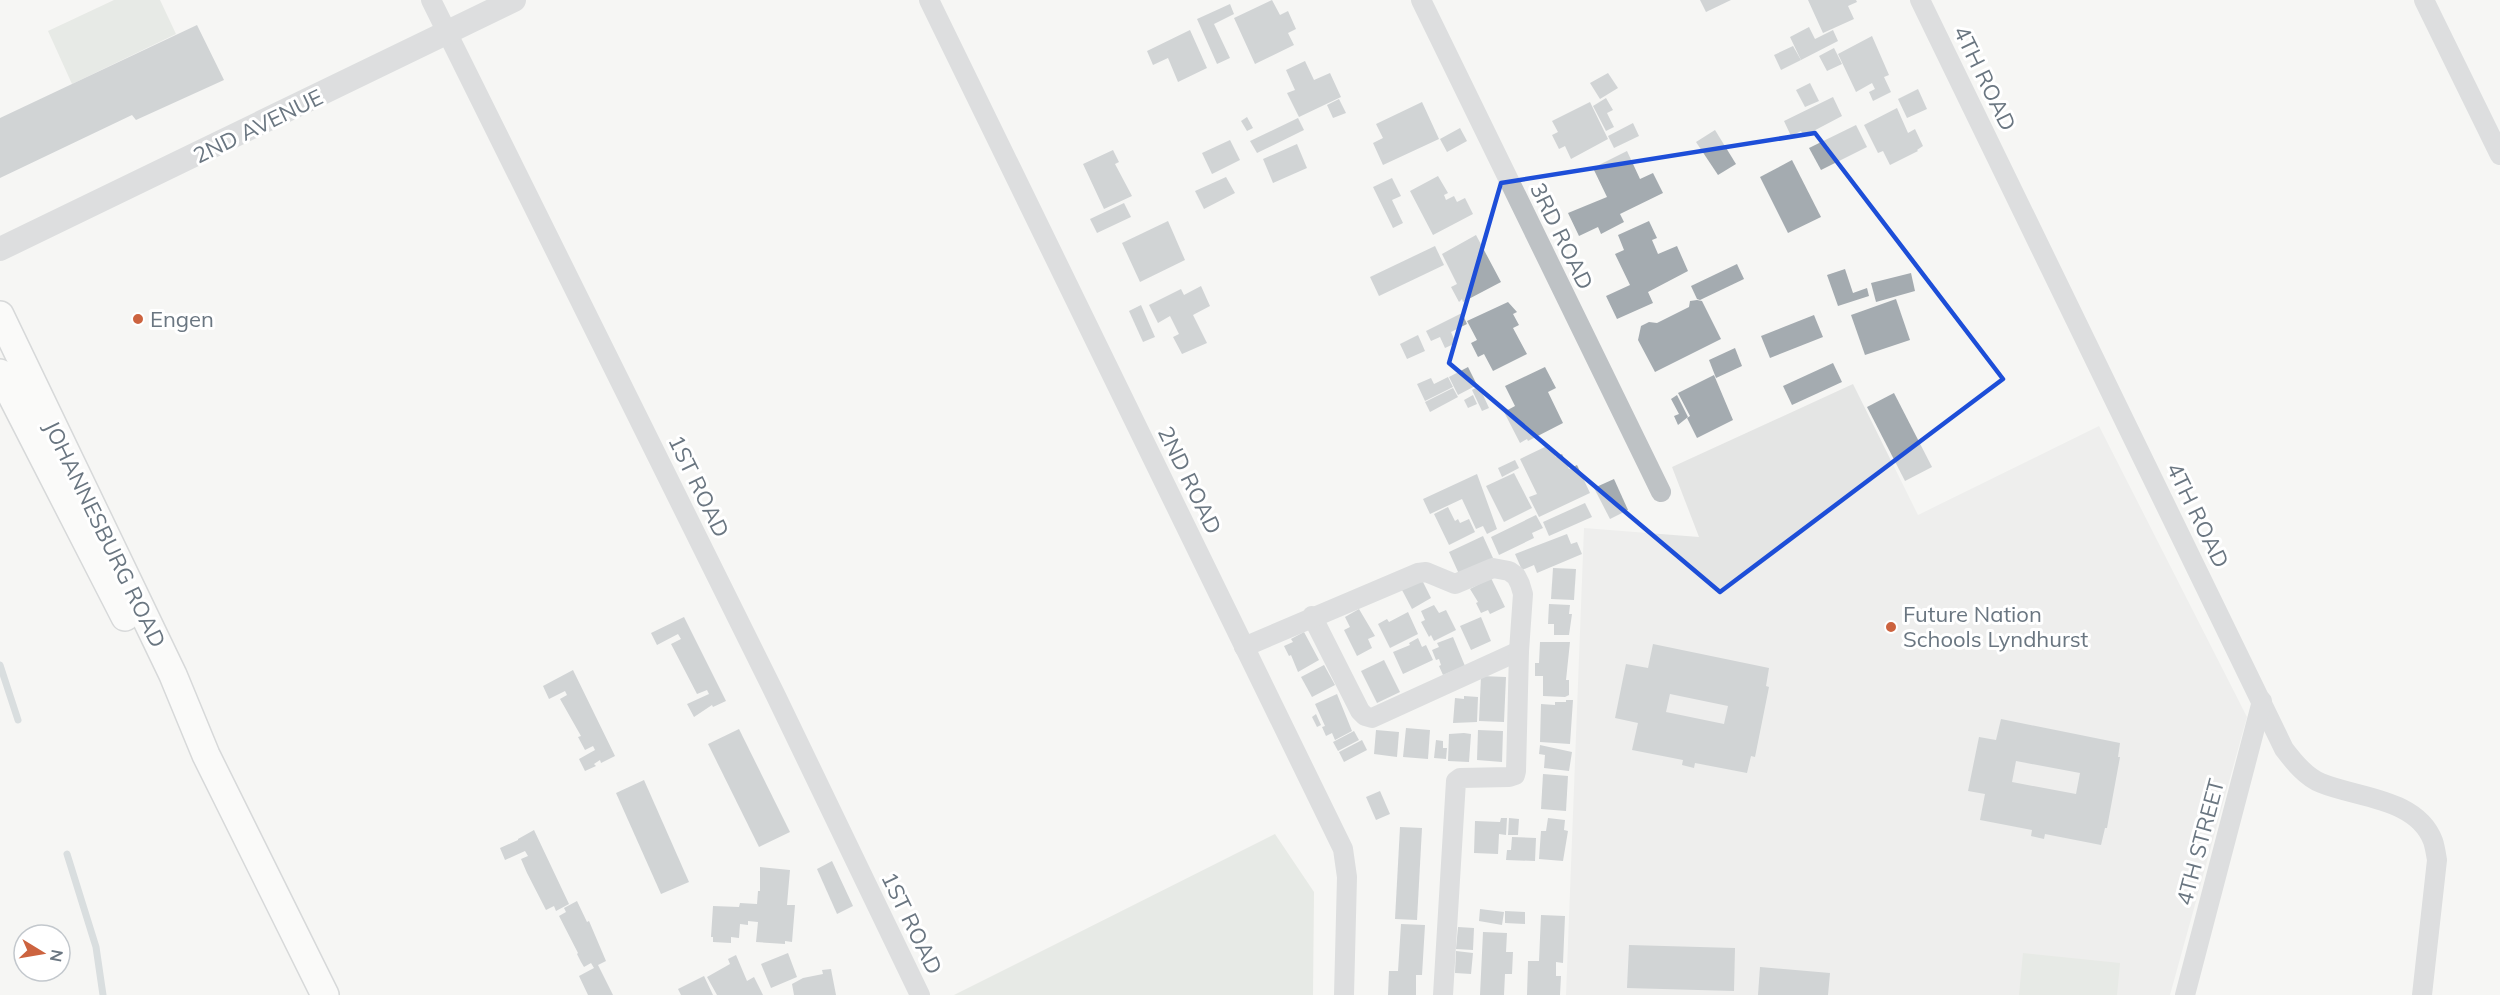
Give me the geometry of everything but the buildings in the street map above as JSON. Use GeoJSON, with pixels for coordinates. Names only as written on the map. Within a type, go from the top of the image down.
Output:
{"type":"FeatureCollection","features":[{"type":"Feature","properties":{"kind":"main road","name":"JOHANNESBURG ROAD"},"geometry":{"type":"LineString","coordinates":[[0,315],[173,675],[206,755],[325,995]]}},
{"type":"Feature","properties":{"kind":"main road","name":"JOHANNESBURG ROAD"},"geometry":{"type":"LineString","coordinates":[[0,373],[163,689],[206,755]]}},
{"type":"Feature","properties":{"kind":"street","name":"1ST ROAD"},"geometry":{"type":"LineString","coordinates":[[431,0],[770,684],[920,995]]}},
{"type":"Feature","properties":{"kind":"street","name":"2ND AVENUE"},"geometry":{"type":"LineString","coordinates":[[0,249],[514,0]]}},
{"type":"Feature","properties":{"kind":"street","name":"2ND ROAD"},"geometry":{"type":"LineString","coordinates":[[929,0],[1338,836],[1345,857],[1347,877],[1344,995]]}},
{"type":"Feature","properties":{"kind":"street","name":"3RD ROAD"},"geometry":{"type":"LineString","coordinates":[[1421,0],[1661,492]]}},
{"type":"Feature","properties":{"kind":"street","name":"4TH ROAD"},"geometry":{"type":"LineString","coordinates":[[1920,0],[2284,749],[2296,765],[2320,783],[2400,807],[2421,823],[2433,840],[2437,860],[2422,995]]}},
{"type":"Feature","properties":{"kind":"street"},"geometry":{"type":"LineString","coordinates":[[2424,0],[2500,155]]}},
{"type":"Feature","properties":{"kind":"street"},"geometry":{"type":"LineString","coordinates":[[1244,647],[1312,616],[1418,573],[1426,572],[1455,584],[1486,570],[1500,568],[1516,576],[1523,594],[1515,775],[1460,778],[1456,782],[1443,995]]}},
{"type":"Feature","properties":{"kind":"street"},"geometry":{"type":"LineString","coordinates":[[1312,616],[1365,717],[1372,718],[1519,651]]}},
{"type":"Feature","properties":{"kind":"street","name":"4TH STREET"},"geometry":{"type":"LineString","coordinates":[[2185,995],[2262,701]]}},
{"type":"Feature","properties":{"kind":"highlighted area"},"geometry":{"type":"Polygon","coordinates":[[[1815,133],[2003,379],[1720,592],[1449,363],[1501,183],[1815,133]]]}},
{"type":"Feature","properties":{"kind":"shaded area"},"geometry":{"type":"Polygon","coordinates":[[[114,0],[160,0],[176,34],[72,84],[48,31],[114,0]]]}},
{"type":"Feature","properties":{"kind":"shaded area","name":"Future Nation Schools Lyndhurst"},"geometry":{"type":"Polygon","coordinates":[[[1853,384],[1918,515],[2099,426],[2247,717],[2170,995],[1566,995],[1584,528],[1699,537],[1672,467],[1853,384]]]}},
{"type":"Feature","properties":{"kind":"shaded area"},"geometry":{"type":"Polygon","coordinates":[[[1275,834],[1314,892],[1313,995],[954,995],[1275,834]]]}},
{"type":"Feature","properties":{"kind":"shaded area"},"geometry":{"type":"Polygon","coordinates":[[[2023,953],[2120,963],[2117,995],[2019,995],[2023,953]]]}},
{"type":"Feature","properties":{"kind":"waterway"},"geometry":{"type":"LineString","coordinates":[[0,665],[18,720]]}},
{"type":"Feature","properties":{"kind":"waterway"},"geometry":{"type":"LineString","coordinates":[[67,854],[96,947],[103,995]]}},
{"type":"Feature","properties":{"kind":"place","name":"Engen"},"geometry":{"type":"Point","coordinates":[138,319]}},
{"type":"Feature","properties":{"kind":"place","name":"Future Nation Schools Lyndhurst"},"geometry":{"type":"Point","coordinates":[1891,627]}}]}
